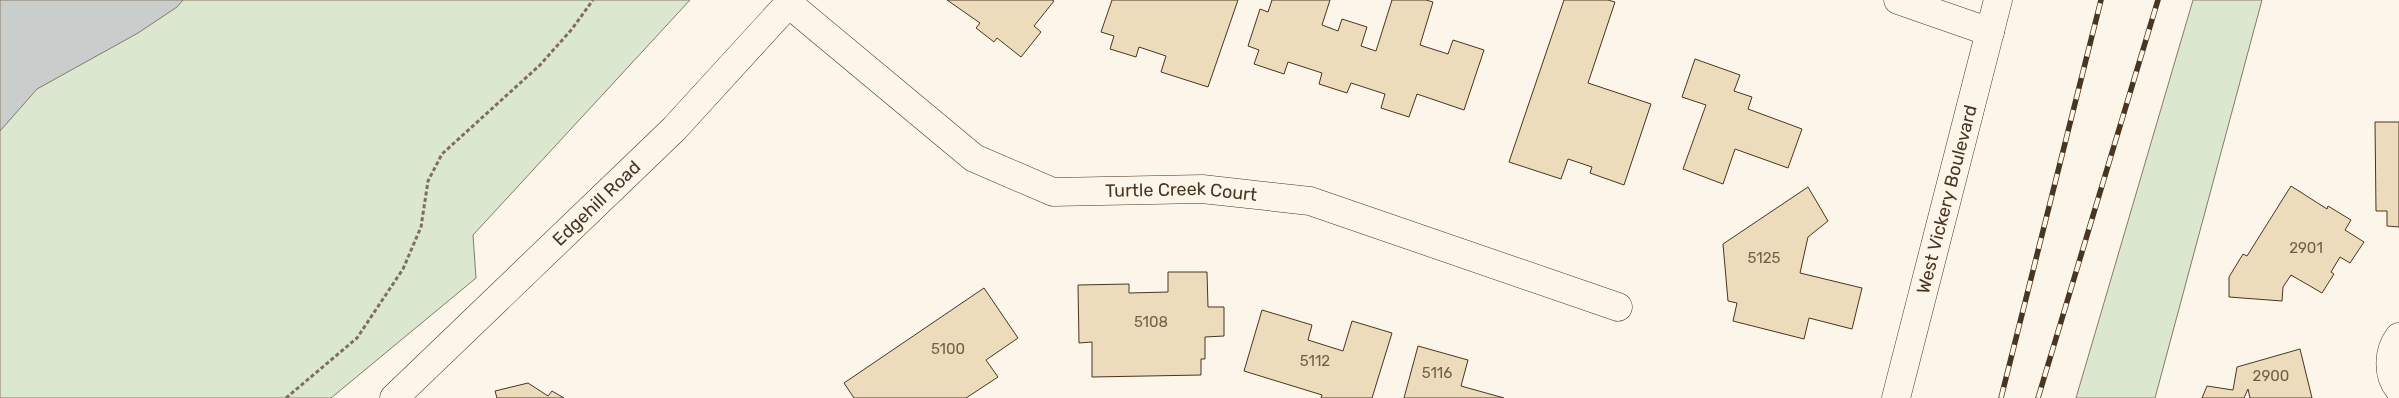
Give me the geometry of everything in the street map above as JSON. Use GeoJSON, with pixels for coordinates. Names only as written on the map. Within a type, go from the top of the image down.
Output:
{"type":"FeatureCollection","features":[{"type":"Feature","properties":{"kind":"street"},"geometry":{"type":"LineString","coordinates":[[1898,0],[1990,32]]}},
{"type":"Feature","properties":{"kind":"street","name":"West Vickery Boulevard"},"geometry":{"type":"LineString","coordinates":[[1896,398],[1998,0]]}},
{"type":"Feature","properties":{"kind":"street","name":"Turtle Creek Court"},"geometry":{"type":"LineString","coordinates":[[791,2],[974,158],[1053,192],[1202,189],[1310,201],[1618,307]]}},
{"type":"Feature","properties":{"kind":"street","name":"Edgehill Road"},"geometry":{"type":"LineString","coordinates":[[394,398],[674,130],[791,2]]}},
{"type":"Feature","properties":{"kind":"street"},"geometry":{"type":"LineString","coordinates":[[2399,337],[2390,354],[2390,371],[2399,389]]}},
{"type":"Feature","properties":{"kind":"path"},"geometry":{"type":"LineString","coordinates":[[286,398],[357,338],[403,269],[421,227],[428,180],[442,154],[540,65],[572,29],[593,0]]}},
{"type":"Feature","properties":{"kind":"green space"},"geometry":{"type":"Polygon","coordinates":[[[0,0],[690,0],[473,235],[476,278],[331,398],[0,398],[0,0]]]}},
{"type":"Feature","properties":{"kind":"green space"},"geometry":{"type":"Polygon","coordinates":[[[2193,0],[2262,0],[2155,398],[2076,398],[2193,0]]]}},
{"type":"Feature","properties":{"kind":"shaded area"},"geometry":{"type":"Polygon","coordinates":[[[0,0],[183,0],[177,7],[138,33],[37,89],[0,131],[0,0]]]}},
{"type":"Feature","properties":{"kind":"building"},"geometry":{"type":"Polygon","coordinates":[[[947,0],[1054,1],[1034,26],[1041,32],[1021,57],[997,38],[994,42],[976,28],[980,23],[947,0]]]}},
{"type":"Feature","properties":{"kind":"building"},"geometry":{"type":"Polygon","coordinates":[[[1112,0],[1238,0],[1208,87],[1161,72],[1166,56],[1139,47],[1136,57],[1110,49],[1114,36],[1101,32],[1112,0]]]}},
{"type":"Feature","properties":{"kind":"building"},"geometry":{"type":"Polygon","coordinates":[[[1272,0],[1330,0],[1322,25],[1338,31],[1342,19],[1367,27],[1361,46],[1376,51],[1392,0],[1426,0],[1433,2],[1420,45],[1448,54],[1453,40],[1484,50],[1464,110],[1417,94],[1409,117],[1381,108],[1385,94],[1351,83],[1347,93],[1319,84],[1322,73],[1288,62],[1284,74],[1254,64],[1259,50],[1248,46],[1260,9],[1268,12],[1272,0]]]}},
{"type":"Feature","properties":{"kind":"building"},"geometry":{"type":"Polygon","coordinates":[[[1564,0],[1608,0],[1615,2],[1588,83],[1651,104],[1624,185],[1590,173],[1592,167],[1568,159],[1561,179],[1509,162],[1564,0]]]}},
{"type":"Feature","properties":{"kind":"building"},"geometry":{"type":"Polygon","coordinates":[[[1695,59],[1740,75],[1734,91],[1752,97],[1748,109],[1802,129],[1788,168],[1735,149],[1723,184],[1683,169],[1706,105],[1682,97],[1695,59]]]}},
{"type":"Feature","properties":{"kind":"building"},"geometry":{"type":"Polygon","coordinates":[[[2375,122],[2399,122],[2399,227],[2387,226],[2387,211],[2376,211],[2375,122]]]}},
{"type":"Feature","properties":{"kind":"building"},"geometry":{"type":"Polygon","coordinates":[[[2291,186],[2327,209],[2328,206],[2351,220],[2345,230],[2364,242],[2350,263],[2340,257],[2331,272],[2334,274],[2322,293],[2291,275],[2283,287],[2282,301],[2229,297],[2229,277],[2243,254],[2247,256],[2291,186]]]}},
{"type":"Feature","properties":{"kind":"building"},"geometry":{"type":"Polygon","coordinates":[[[1808,187],[1828,221],[1808,237],[1800,273],[1862,288],[1852,329],[1809,318],[1804,339],[1733,321],[1737,303],[1728,301],[1723,244],[1808,187]]]}},
{"type":"Feature","properties":{"kind":"building"},"geometry":{"type":"Polygon","coordinates":[[[1168,272],[1207,272],[1208,307],[1224,307],[1224,336],[1205,337],[1205,359],[1201,359],[1201,375],[1092,377],[1092,342],[1079,343],[1078,285],[1129,284],[1129,293],[1168,292],[1168,272]]]}},
{"type":"Feature","properties":{"kind":"building"},"geometry":{"type":"Polygon","coordinates":[[[984,288],[1018,338],[986,360],[998,377],[966,398],[854,398],[844,383],[984,288]]]}},
{"type":"Feature","properties":{"kind":"building"},"geometry":{"type":"Polygon","coordinates":[[[1262,310],[1312,325],[1308,340],[1343,351],[1352,321],[1392,333],[1372,398],[1321,398],[1322,395],[1244,371],[1262,310]]]}},
{"type":"Feature","properties":{"kind":"building"},"geometry":{"type":"Polygon","coordinates":[[[1418,346],[1468,360],[1461,386],[1504,398],[1404,398],[1418,346]]]}},
{"type":"Feature","properties":{"kind":"building"},"geometry":{"type":"Polygon","coordinates":[[[2300,349],[2312,398],[2250,398],[2248,389],[2244,398],[2202,398],[2207,386],[2233,390],[2237,367],[2300,349]]]}},
{"type":"Feature","properties":{"kind":"building"},"geometry":{"type":"Polygon","coordinates":[[[528,383],[548,396],[552,391],[564,398],[497,398],[495,391],[528,383]]]}},
{"type":"Feature","properties":{"kind":"railway"},"geometry":{"type":"LineString","coordinates":[[2001,398],[2101,0]]}},
{"type":"Feature","properties":{"kind":"railway"},"geometry":{"type":"LineString","coordinates":[[2038,398],[2158,0]]}}]}
